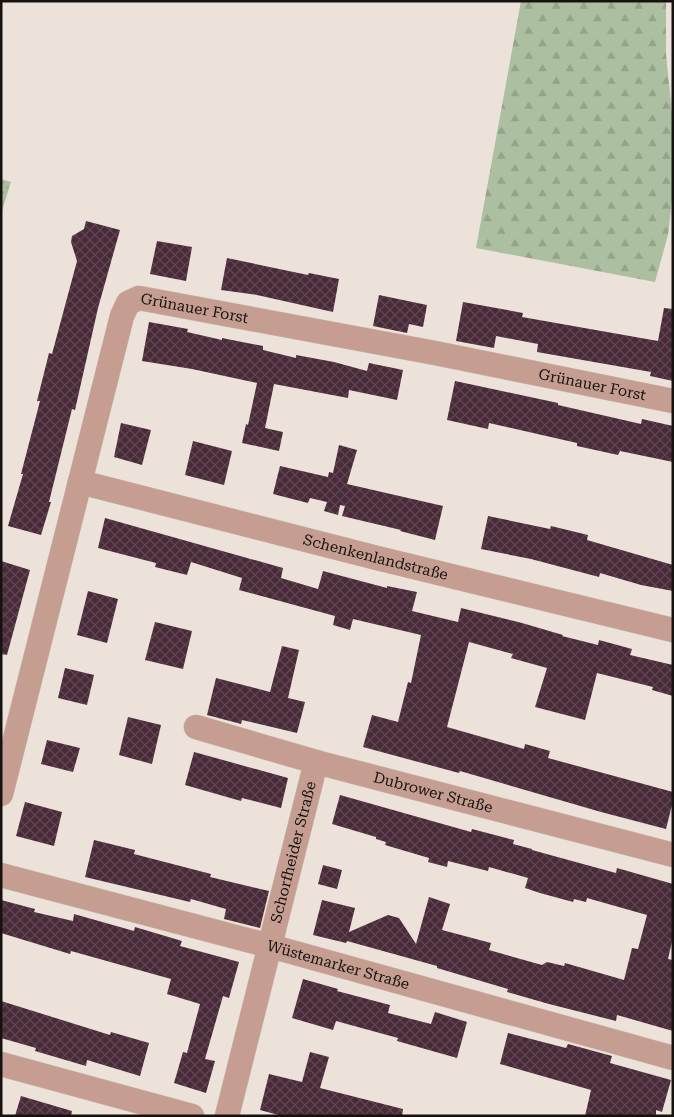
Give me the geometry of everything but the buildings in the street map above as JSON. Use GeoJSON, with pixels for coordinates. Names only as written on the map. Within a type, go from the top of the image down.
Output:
{"type":"FeatureCollection","features":[{"type":"Feature","properties":{"kind":"street","name":"Grünauer Forst"},"geometry":{"type":"LineString","coordinates":[[1,794],[122,316],[128,303],[138,298],[435,353],[673,401]]}},
{"type":"Feature","properties":{"kind":"street","name":"Schenkenlandstraße"},"geometry":{"type":"LineString","coordinates":[[80,482],[368,556],[673,630]]}},
{"type":"Feature","properties":{"kind":"street","name":"Dubrower Straße"},"geometry":{"type":"LineString","coordinates":[[196,727],[316,762],[673,855]]}},
{"type":"Feature","properties":{"kind":"street","name":"Schorfheider Straße"},"geometry":{"type":"LineString","coordinates":[[227,1116],[316,762]]}},
{"type":"Feature","properties":{"kind":"street","name":"Wüstemarker Straße"},"geometry":{"type":"LineString","coordinates":[[1,875],[270,946],[673,1058]]}},
{"type":"Feature","properties":{"kind":"street"},"geometry":{"type":"LineString","coordinates":[[1,1064],[192,1116]]}},
{"type":"Feature","properties":{"kind":"green space"},"geometry":{"type":"Polygon","coordinates":[[[521,1],[666,1],[666,54],[673,123],[673,192],[668,235],[655,282],[476,248],[521,1]]]}},
{"type":"Feature","properties":{"kind":"green space"},"geometry":{"type":"Polygon","coordinates":[[[1,179],[11,182],[1,214],[1,179]]]}}]}
